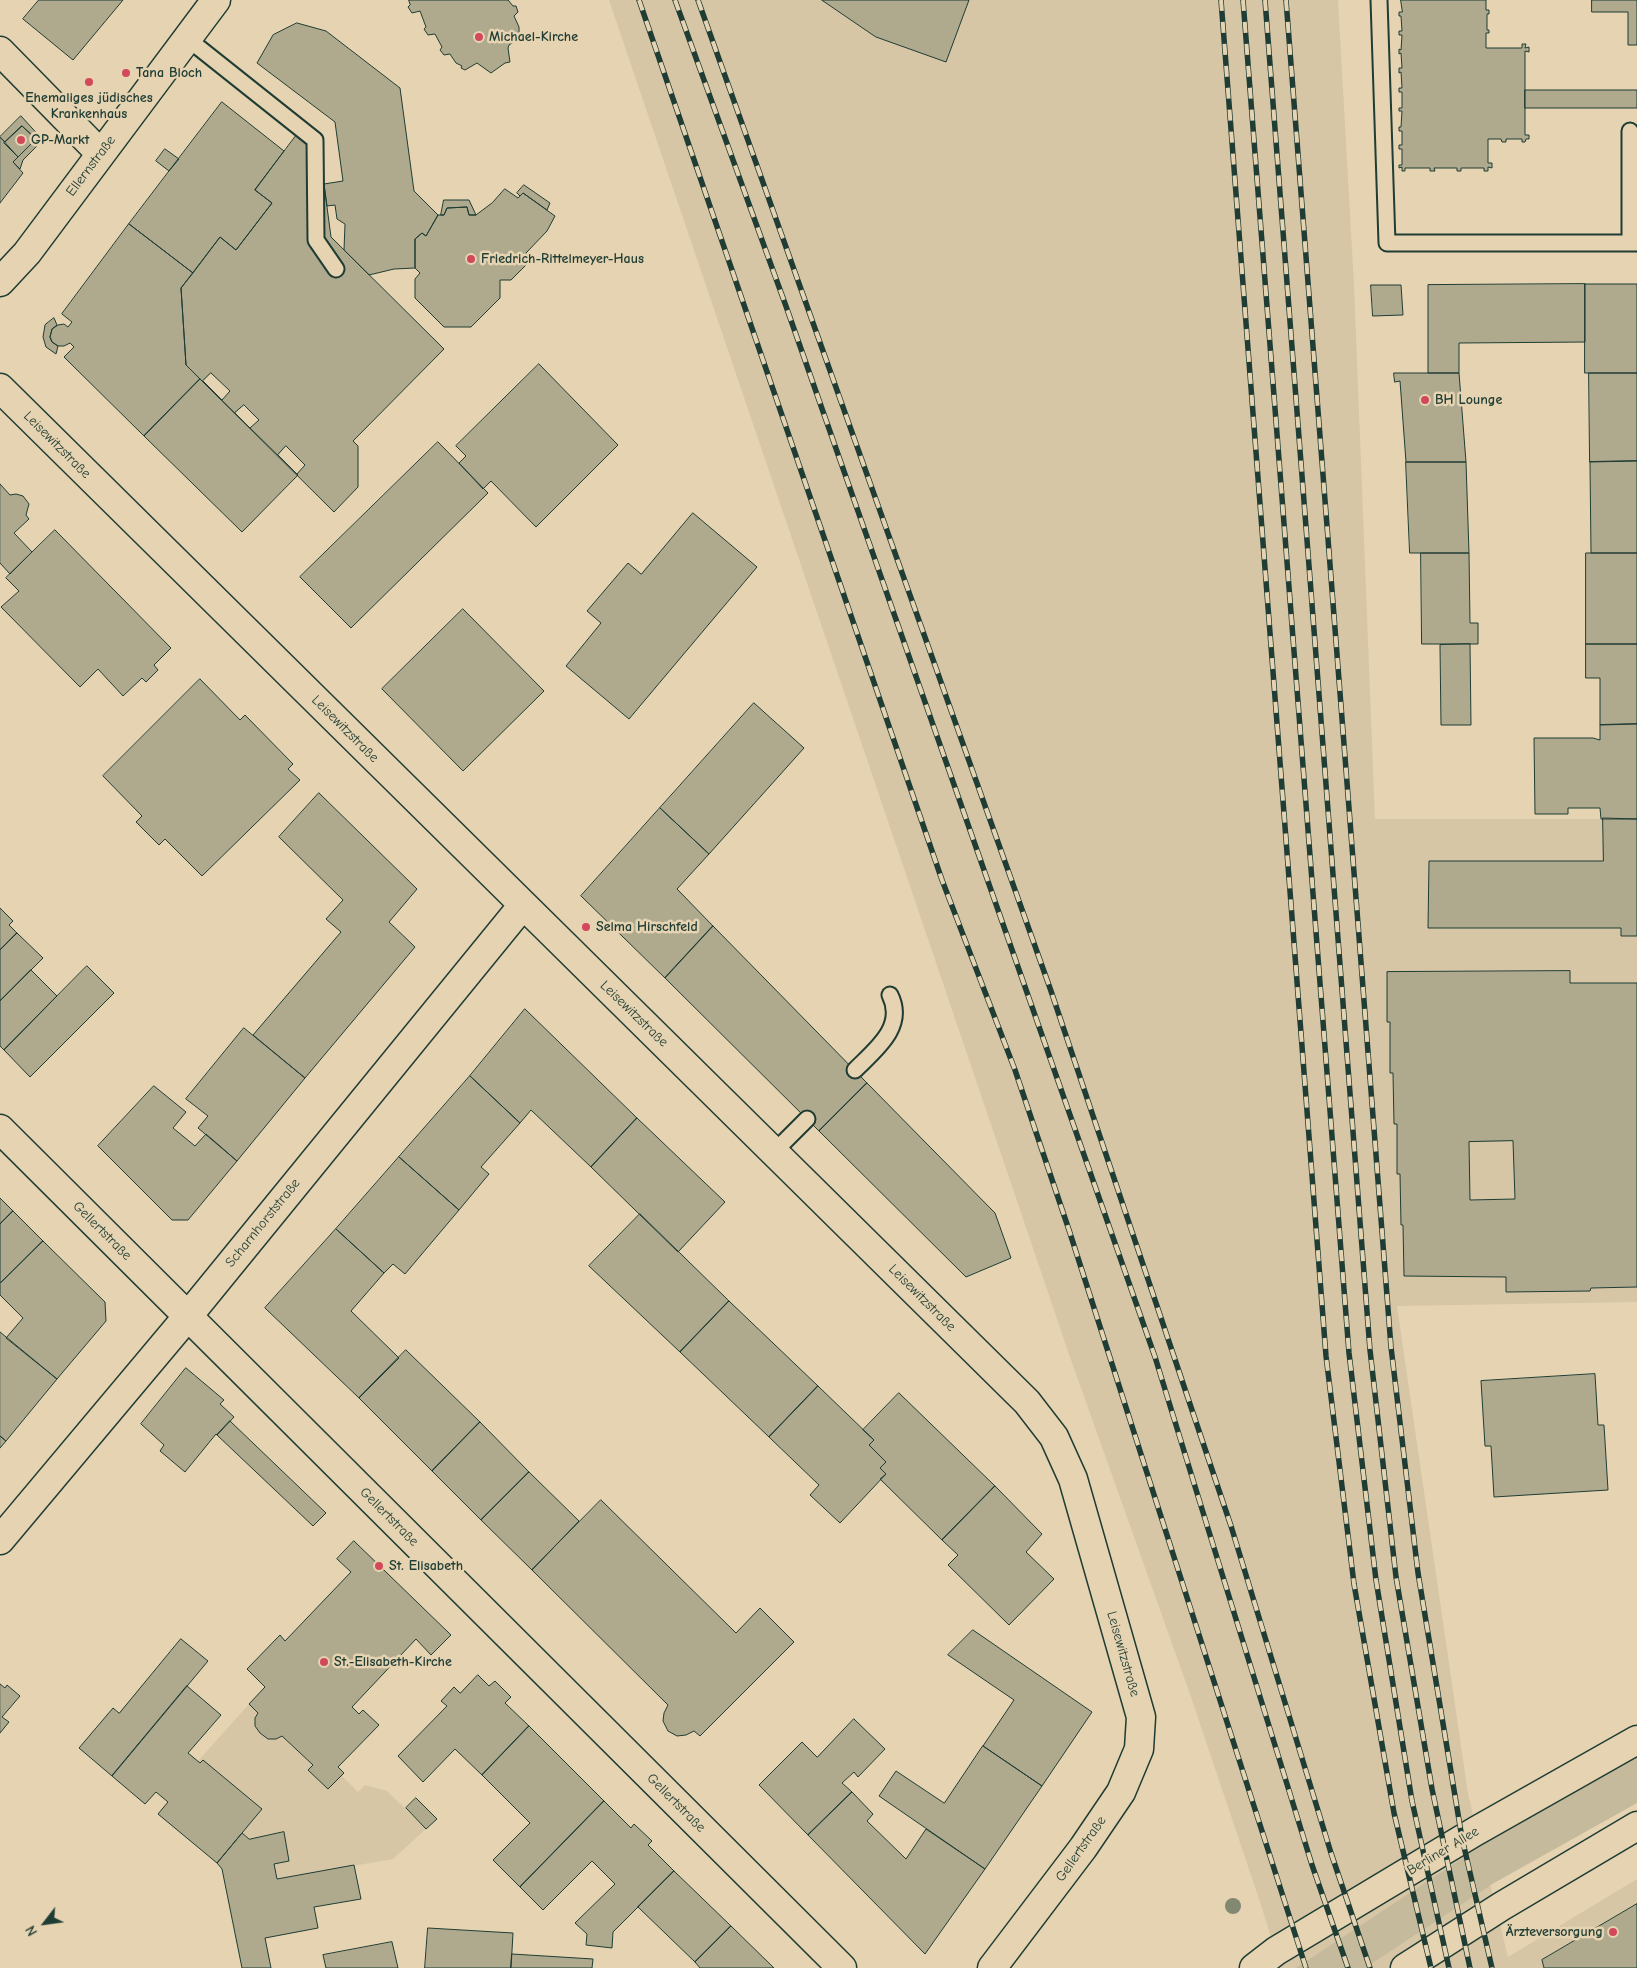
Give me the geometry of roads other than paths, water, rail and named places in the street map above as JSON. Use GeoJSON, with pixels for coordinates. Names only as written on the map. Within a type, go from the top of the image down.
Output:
{"type":"FeatureCollection","features":[{"type":"Feature","properties":{"kind":"street","name":"Ellernstraße"},"geometry":{"type":"LineString","coordinates":[[0,282],[27,253],[216,0]]}},
{"type":"Feature","properties":{"kind":"street"},"geometry":{"type":"LineString","coordinates":[[0,51],[100,153]]}},
{"type":"Feature","properties":{"kind":"street","name":"Leisewitzstraße"},"geometry":{"type":"LineString","coordinates":[[0,388],[1027,1402],[1054,1437],[1073,1479],[1141,1717]]}},
{"type":"Feature","properties":{"kind":"street","name":"Scharnhorststraße"},"geometry":{"type":"LineString","coordinates":[[0,1540],[188,1316],[523,905]]}},
{"type":"Feature","properties":{"kind":"street","name":"Gellertstraße"},"geometry":{"type":"LineString","coordinates":[[0,1129],[842,1968]]}},
{"type":"Feature","properties":{"kind":"street","name":"Gellertstraße"},"geometry":{"type":"LineString","coordinates":[[992,1968],[1084,1848],[1121,1792],[1139,1749],[1141,1717]]}},
{"type":"Feature","properties":{"kind":"street","name":"Berliner Allee"},"geometry":{"type":"LineString","coordinates":[[1254,1968],[1276,1951],[1476,1831],[1637,1740]]}},
{"type":"Feature","properties":{"kind":"street"},"geometry":{"type":"LineString","coordinates":[[1405,1968],[1502,1906],[1637,1826]]}},
{"type":"Feature","properties":{"kind":"lane"},"geometry":{"type":"LineString","coordinates":[[1379,0],[1387,243],[1634,243],[1630,130]]}},
{"type":"Feature","properties":{"kind":"lane"},"geometry":{"type":"LineString","coordinates":[[188,39],[315,140],[316,240],[336,269]]}},
{"type":"Feature","properties":{"kind":"lane"},"geometry":{"type":"LineString","coordinates":[[855,1070],[888,1035],[895,1016],[894,1004],[890,995]]}},
{"type":"Feature","properties":{"kind":"lane"},"geometry":{"type":"LineString","coordinates":[[774,1152],[807,1119]]}},
{"type":"Feature","properties":{"kind":"railway"},"geometry":{"type":"LineString","coordinates":[[639,0],[942,880],[1015,1070],[1069,1230],[1306,1968]]}},
{"type":"Feature","properties":{"kind":"railway"},"geometry":{"type":"LineString","coordinates":[[675,0],[787,309],[1155,1357],[1312,1865],[1348,1968]]}},
{"type":"Feature","properties":{"kind":"railway"},"geometry":{"type":"LineString","coordinates":[[698,0],[1051,991],[1231,1526],[1331,1853],[1370,1968]]}},
{"type":"Feature","properties":{"kind":"railway"},"geometry":{"type":"LineString","coordinates":[[1221,0],[1326,1356],[1354,1584],[1394,1813],[1431,1968]]}},
{"type":"Feature","properties":{"kind":"railway"},"geometry":{"type":"LineString","coordinates":[[1243,0],[1349,1353],[1376,1580],[1412,1801],[1449,1968]]}},
{"type":"Feature","properties":{"kind":"railway"},"geometry":{"type":"LineString","coordinates":[[1265,0],[1370,1350],[1396,1577],[1432,1789],[1470,1968]]}},
{"type":"Feature","properties":{"kind":"railway"},"geometry":{"type":"LineString","coordinates":[[1286,0],[1391,1347],[1418,1573],[1462,1838],[1492,1968]]}},
{"type":"Feature","properties":{"kind":"place","name":"Michael-Kirche"},"geometry":{"type":"Point","coordinates":[479,37]}},
{"type":"Feature","properties":{"kind":"place","name":"Tana Bloch"},"geometry":{"type":"Point","coordinates":[126,73]}},
{"type":"Feature","properties":{"kind":"place","name":"Ehemaliges jüdisches Krankenhaus"},"geometry":{"type":"Point","coordinates":[89,82]}},
{"type":"Feature","properties":{"kind":"place","name":"GP-Markt"},"geometry":{"type":"Point","coordinates":[21,140]}},
{"type":"Feature","properties":{"kind":"place","name":"Friedrich-Rittelmeyer-Haus"},"geometry":{"type":"Point","coordinates":[471,259]}},
{"type":"Feature","properties":{"kind":"place","name":"BH Lounge"},"geometry":{"type":"Point","coordinates":[1425,400]}},
{"type":"Feature","properties":{"kind":"place","name":"Selma Hirschfeld"},"geometry":{"type":"Point","coordinates":[586,927]}},
{"type":"Feature","properties":{"kind":"place","name":"St. Elisabeth"},"geometry":{"type":"Point","coordinates":[379,1566]}},
{"type":"Feature","properties":{"kind":"place","name":"St.-Elisabeth-Kirche"},"geometry":{"type":"Point","coordinates":[324,1662]}},
{"type":"Feature","properties":{"kind":"place","name":"Ärzteversorgung"},"geometry":{"type":"Point","coordinates":[1613,1932]}}]}
